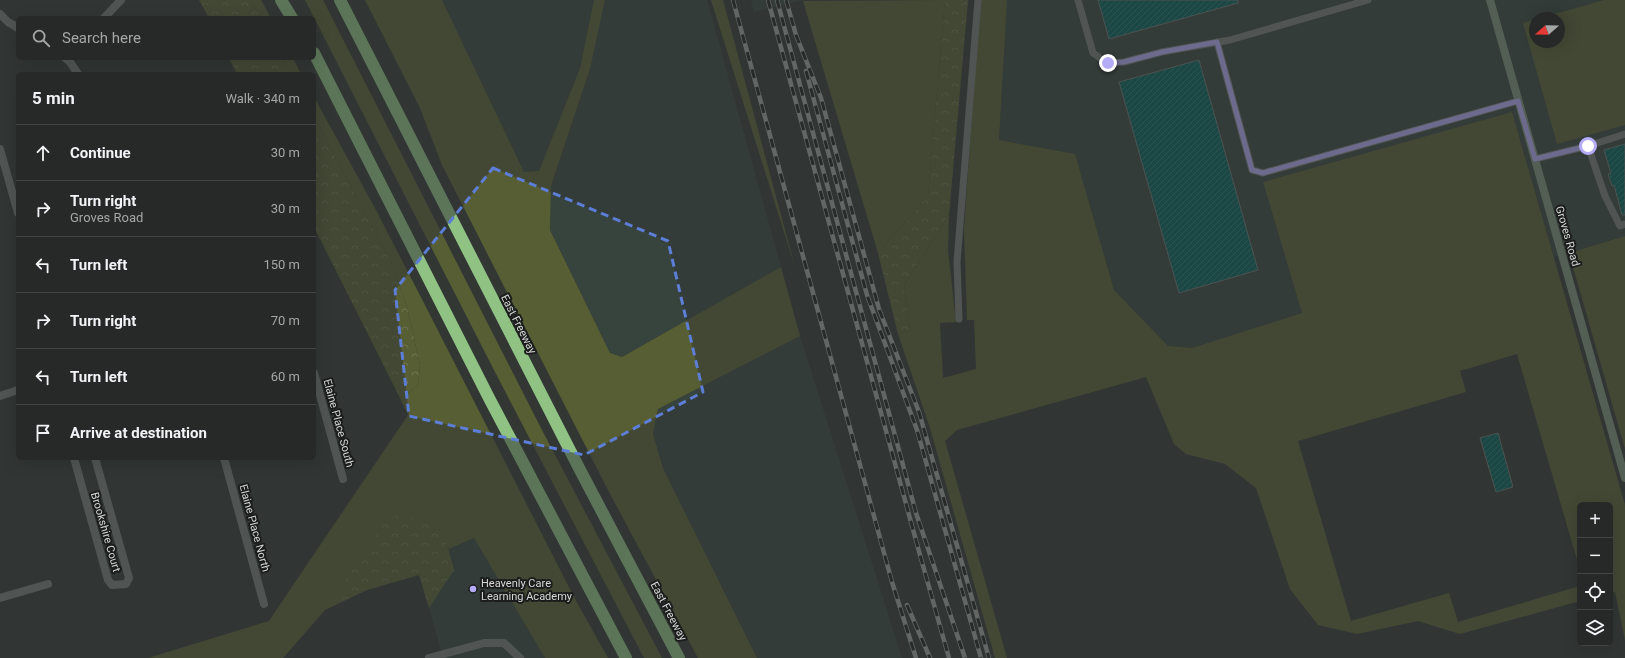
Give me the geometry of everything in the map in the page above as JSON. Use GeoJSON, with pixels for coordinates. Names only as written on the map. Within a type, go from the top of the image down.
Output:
{"type":"FeatureCollection","features":[{"type":"Feature","properties":{"kind":"highway"},"geometry":{"type":"LineString","coordinates":[[281,0],[291,16]]}},
{"type":"Feature","properties":{"kind":"highway"},"geometry":{"type":"LineString","coordinates":[[287,0],[295,16]]}},
{"type":"Feature","properties":{"kind":"highway","name":"East Freeway"},"geometry":{"type":"LineString","coordinates":[[340,0],[575,461],[679,658]]}},
{"type":"Feature","properties":{"kind":"highway"},"geometry":{"type":"LineString","coordinates":[[316,57],[484,387],[626,658]]}},
{"type":"Feature","properties":{"kind":"highway"},"geometry":{"type":"LineString","coordinates":[[315,60],[339,102]]}},
{"type":"Feature","properties":{"kind":"street"},"geometry":{"type":"LineString","coordinates":[[106,16],[121,0]]}},
{"type":"Feature","properties":{"kind":"street","name":"Groves Road"},"geometry":{"type":"LineString","coordinates":[[1490,0],[1625,478]]}},
{"type":"Feature","properties":{"kind":"street"},"geometry":{"type":"LineString","coordinates":[[0,14],[8,22],[16,27]]}},
{"type":"Feature","properties":{"kind":"street"},"geometry":{"type":"LineString","coordinates":[[68,60],[76,72]]}},
{"type":"Feature","properties":{"kind":"street"},"geometry":{"type":"LineString","coordinates":[[0,149],[16,206]]}},
{"type":"Feature","properties":{"kind":"street","name":"Elaine Place South"},"geometry":{"type":"LineString","coordinates":[[316,379],[343,479]]}},
{"type":"Feature","properties":{"kind":"street"},"geometry":{"type":"LineString","coordinates":[[0,396],[16,391]]}},
{"type":"Feature","properties":{"kind":"street","name":"Brookshire Court"},"geometry":{"type":"LineString","coordinates":[[75,460],[108,580],[112,585],[126,584],[130,578],[96,460]]}},
{"type":"Feature","properties":{"kind":"street","name":"Elaine Place North"},"geometry":{"type":"LineString","coordinates":[[225,460],[264,604]]}},
{"type":"Feature","properties":{"kind":"street"},"geometry":{"type":"LineString","coordinates":[[0,598],[48,584]]}},
{"type":"Feature","properties":{"kind":"street"},"geometry":{"type":"LineString","coordinates":[[429,658],[484,643],[504,643],[520,658]]}},
{"type":"Feature","properties":{"kind":"lane"},"geometry":{"type":"LineString","coordinates":[[959,319],[957,262],[978,0]]}},
{"type":"Feature","properties":{"kind":"lane"},"geometry":{"type":"LineString","coordinates":[[1078,0],[1093,53],[1108,63],[1124,62],[1162,52],[1217,42],[1368,0]]}},
{"type":"Feature","properties":{"kind":"lane"},"geometry":{"type":"LineString","coordinates":[[1217,42],[1252,170],[1263,173],[1518,101]]}},
{"type":"Feature","properties":{"kind":"lane"},"geometry":{"type":"LineString","coordinates":[[1535,159],[1588,146],[1625,134]]}},
{"type":"Feature","properties":{"kind":"lane"},"geometry":{"type":"LineString","coordinates":[[1588,146],[1605,196],[1620,226],[1625,224]]}},
{"type":"Feature","properties":{"kind":"highlighted area"},"geometry":{"type":"Polygon","coordinates":[[[493,168],[668,241],[703,392],[584,455],[409,416],[395,290],[493,168]]]}},
{"type":"Feature","properties":{"kind":"shaded area"},"geometry":{"type":"Polygon","coordinates":[[[442,0],[594,0],[580,68],[539,172],[523,172],[442,0]]]}},
{"type":"Feature","properties":{"kind":"shaded area"},"geometry":{"type":"Polygon","coordinates":[[[605,0],[707,0],[781,267],[622,357],[610,353],[550,230],[551,186],[590,69],[605,0]]]}},
{"type":"Feature","properties":{"kind":"shaded area"},"geometry":{"type":"Polygon","coordinates":[[[751,0],[804,0],[754,12],[751,0]]]}},
{"type":"Feature","properties":{"kind":"shaded area"},"geometry":{"type":"Polygon","coordinates":[[[1007,0],[1625,0],[1625,236],[1554,257],[1512,112],[1263,182],[1302,313],[1192,348],[1168,346],[1114,290],[1075,154],[999,140],[1007,0]]]}},
{"type":"Feature","properties":{"kind":"shaded area"},"geometry":{"type":"Polygon","coordinates":[[[800,336],[902,658],[757,658],[663,467],[653,434],[658,409],[800,336]]]}},
{"type":"Feature","properties":{"kind":"shaded area","name":"Heavenly Care Learning Academy"},"geometry":{"type":"Polygon","coordinates":[[[474,538],[545,658],[443,658],[429,608],[454,570],[449,549],[474,538]]]}},
{"type":"Feature","properties":{"kind":"green space"},"geometry":{"type":"Polygon","coordinates":[[[199,0],[251,0],[260,16],[208,16],[199,0]]]}},
{"type":"Feature","properties":{"kind":"green space"},"geometry":{"type":"Polygon","coordinates":[[[251,0],[261,0],[270,16],[260,16],[251,0]]]}},
{"type":"Feature","properties":{"kind":"green space"},"geometry":{"type":"Polygon","coordinates":[[[305,0],[323,0],[543,432],[662,658],[644,658],[496,374],[316,22],[316,16],[313,16],[305,0]]]}},
{"type":"Feature","properties":{"kind":"green space"},"geometry":{"type":"Polygon","coordinates":[[[365,0],[442,0],[524,172],[539,171],[580,68],[594,0],[605,0],[590,69],[551,186],[550,230],[610,353],[622,357],[781,267],[800,336],[658,409],[653,434],[663,468],[757,658],[698,658],[609,492],[442,165],[420,108],[365,0]]]}},
{"type":"Feature","properties":{"kind":"green space"},"geometry":{"type":"Polygon","coordinates":[[[711,0],[723,0],[795,267],[711,0]]]}},
{"type":"Feature","properties":{"kind":"green space"},"geometry":{"type":"Polygon","coordinates":[[[945,0],[928,196],[878,253],[803,1],[945,0]]]}},
{"type":"Feature","properties":{"kind":"green space"},"geometry":{"type":"Polygon","coordinates":[[[945,0],[968,0],[949,215],[904,285],[910,330],[898,334],[878,253],[928,196],[945,0]]]}},
{"type":"Feature","properties":{"kind":"green space"},"geometry":{"type":"Polygon","coordinates":[[[980,0],[1007,0],[999,140],[1075,154],[1114,290],[1168,346],[1192,348],[1302,313],[1263,182],[1512,112],[1625,505],[1625,640],[1615,592],[1613,592],[1613,502],[1577,502],[1577,560],[1517,354],[1460,371],[1466,392],[1298,441],[1351,621],[1449,593],[1458,622],[1577,587],[1577,602],[1460,634],[1418,621],[1357,634],[1318,625],[1290,589],[1256,488],[1225,464],[1186,454],[1174,444],[1146,377],[957,430],[945,441],[1007,658],[995,658],[930,428],[898,334],[910,330],[904,285],[949,215],[948,250],[956,322],[940,323],[943,378],[976,369],[974,320],[967,320],[964,229],[980,0]]]}},
{"type":"Feature","properties":{"kind":"green space"},"geometry":{"type":"Polygon","coordinates":[[[1604,0],[1625,0],[1625,125],[1557,144],[1530,48],[1565,48],[1565,12],[1562,12],[1604,0]]]}},
{"type":"Feature","properties":{"kind":"green space"},"geometry":{"type":"Polygon","coordinates":[[[1529,22],[1529,44],[1523,23],[1529,22]]]}},
{"type":"Feature","properties":{"kind":"green space"},"geometry":{"type":"Polygon","coordinates":[[[230,60],[283,60],[290,72],[236,72],[230,60]]]}},
{"type":"Feature","properties":{"kind":"green space"},"geometry":{"type":"Polygon","coordinates":[[[283,60],[294,60],[300,72],[290,72],[283,60]]]}},
{"type":"Feature","properties":{"kind":"green space"},"geometry":{"type":"Polygon","coordinates":[[[316,101],[377,212],[575,599],[608,658],[545,658],[474,538],[449,549],[439,529],[325,610],[283,658],[148,658],[269,621],[408,415],[398,394],[407,394],[418,385],[420,365],[407,307],[392,264],[316,121],[316,101]]]}},
{"type":"Feature","properties":{"kind":"green space"},"geometry":{"type":"Polygon","coordinates":[[[316,121],[392,264],[407,307],[420,365],[418,385],[407,394],[398,394],[316,231],[316,121]]]}},
{"type":"Feature","properties":{"kind":"green space"},"geometry":{"type":"Polygon","coordinates":[[[1625,236],[1625,449],[1569,253],[1625,236]]]}},
{"type":"Feature","properties":{"kind":"green space"},"geometry":{"type":"Polygon","coordinates":[[[396,516],[427,520],[438,529],[446,542],[454,570],[429,608],[419,575],[367,590],[325,610],[385,522],[396,516]]]}},
{"type":"Feature","properties":{"kind":"building"},"geometry":{"type":"Polygon","coordinates":[[[1098,0],[1238,0],[1238,3],[1109,39],[1098,0]]]}},
{"type":"Feature","properties":{"kind":"building"},"geometry":{"type":"Polygon","coordinates":[[[1199,60],[1258,270],[1179,293],[1119,82],[1199,60]]]}},
{"type":"Feature","properties":{"kind":"building"},"geometry":{"type":"Polygon","coordinates":[[[1625,144],[1625,215],[1622,215],[1614,185],[1612,186],[1608,174],[1611,174],[1604,150],[1625,144]]]}},
{"type":"Feature","properties":{"kind":"building"},"geometry":{"type":"Polygon","coordinates":[[[1498,433],[1513,487],[1496,492],[1480,438],[1498,433]]]}},
{"type":"Feature","properties":{"kind":"railway"},"geometry":{"type":"LineString","coordinates":[[733,0],[892,582],[916,658]]}},
{"type":"Feature","properties":{"kind":"railway"},"geometry":{"type":"LineString","coordinates":[[768,0],[949,658]]}},
{"type":"Feature","properties":{"kind":"railway"},"geometry":{"type":"LineString","coordinates":[[777,0],[916,513],[965,658]]}},
{"type":"Feature","properties":{"kind":"railway"},"geometry":{"type":"LineString","coordinates":[[786,0],[796,35],[821,98],[879,309],[919,412],[989,658]]}},
{"type":"Feature","properties":{"kind":"railway"},"geometry":{"type":"LineString","coordinates":[[806,71],[867,295],[917,430],[981,658]]}},
{"type":"Feature","properties":{"kind":"railway"},"geometry":{"type":"LineString","coordinates":[[907,605],[930,658]]}},
{"type":"Feature","properties":{"kind":"place","name":"Heavenly Care Learning Academy"},"geometry":{"type":"Point","coordinates":[473,589]}},
{"type":"Feature","properties":{"kind":"route"},"geometry":{"type":"LineString","coordinates":[[1108,63],[1124,62],[1162,52],[1217,42],[1252,170],[1263,173],[1518,101],[1535,159],[1588,146]]}}]}
